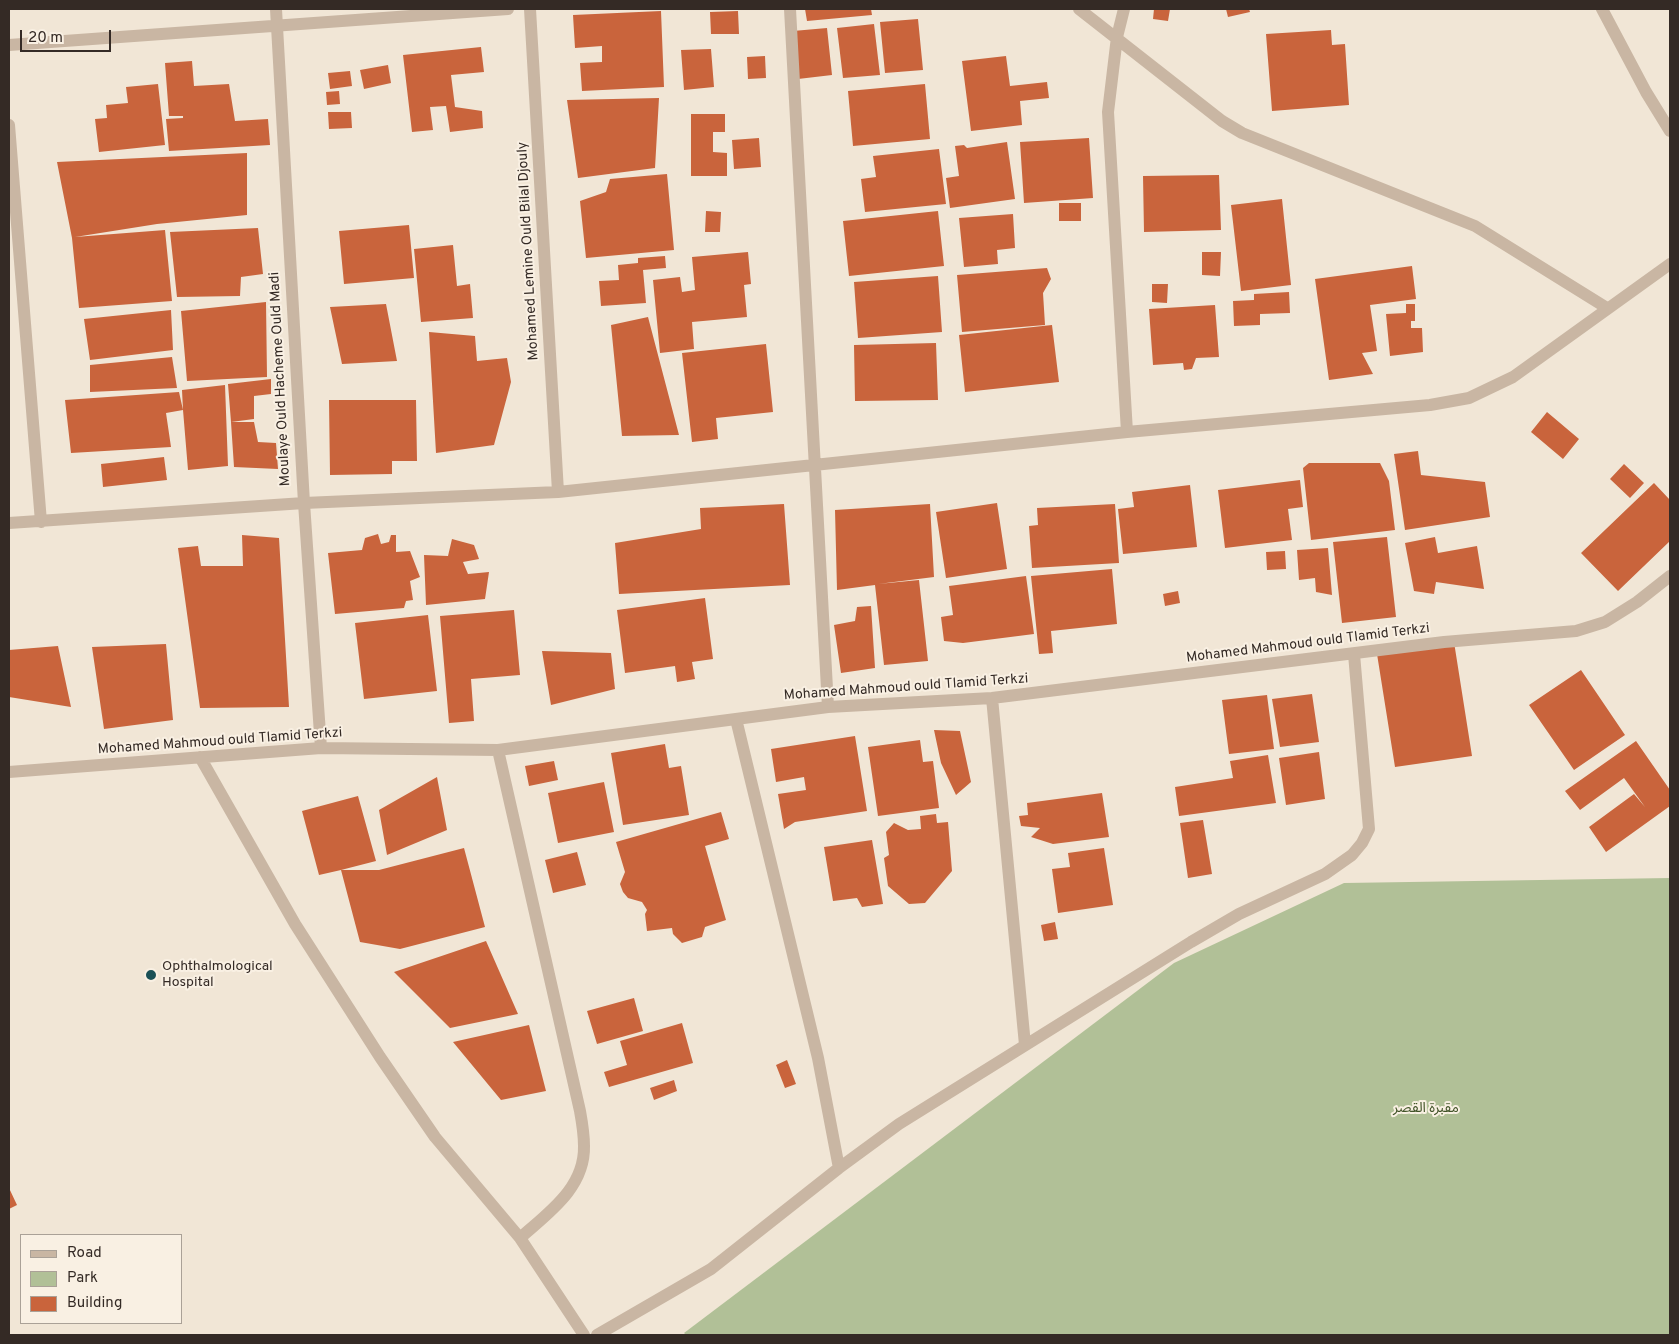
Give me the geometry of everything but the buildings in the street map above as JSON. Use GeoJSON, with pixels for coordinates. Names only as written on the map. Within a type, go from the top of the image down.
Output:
{"type":"FeatureCollection","features":[{"type":"Feature","properties":{"kind":"street","name":"Moulaye Ould Hacheme Ould Madi"},"geometry":{"type":"LineString","coordinates":[[276,9],[304,503],[321,748]]}},
{"type":"Feature","properties":{"kind":"street"},"geometry":{"type":"LineString","coordinates":[[9,45],[508,9]]}},
{"type":"Feature","properties":{"kind":"street","name":"Mohamed Lemine Ould Bilal Djouly"},"geometry":{"type":"LineString","coordinates":[[530,9],[558,492]]}},
{"type":"Feature","properties":{"kind":"street"},"geometry":{"type":"LineString","coordinates":[[790,9],[828,707]]}},
{"type":"Feature","properties":{"kind":"street"},"geometry":{"type":"LineString","coordinates":[[1079,9],[1222,121],[1242,132],[1475,226],[1607,308]]}},
{"type":"Feature","properties":{"kind":"street"},"geometry":{"type":"LineString","coordinates":[[1124,9],[1117,37],[1108,112],[1127,432]]}},
{"type":"Feature","properties":{"kind":"street"},"geometry":{"type":"LineString","coordinates":[[1602,9],[1646,92],[1670,131]]}},
{"type":"Feature","properties":{"kind":"street"},"geometry":{"type":"LineString","coordinates":[[9,125],[13,229],[41,522]]}},
{"type":"Feature","properties":{"kind":"street"},"geometry":{"type":"LineString","coordinates":[[9,523],[304,503],[558,492],[1127,432],[1430,406],[1468,398],[1513,377],[1670,264]]}},
{"type":"Feature","properties":{"kind":"street","name":"Mohamed Mahmoud ould Tlamid Terkzi"},"geometry":{"type":"LineString","coordinates":[[9,772],[321,748],[498,750],[828,707],[992,698],[1444,642],[1576,631],[1605,622],[1637,602],[1670,576]]}},
{"type":"Feature","properties":{"kind":"street"},"geometry":{"type":"LineString","coordinates":[[597,1335],[711,1269],[839,1168],[899,1124],[1191,942],[1239,914],[1325,874],[1352,855],[1369,829],[1354,654]]}},
{"type":"Feature","properties":{"kind":"street"},"geometry":{"type":"LineString","coordinates":[[992,698],[1025,1045]]}},
{"type":"Feature","properties":{"kind":"street"},"geometry":{"type":"LineString","coordinates":[[736,718],[818,1058],[839,1168]]}},
{"type":"Feature","properties":{"kind":"street"},"geometry":{"type":"LineString","coordinates":[[498,750],[580,1111],[585,1147],[580,1174],[564,1199],[520,1238]]}},
{"type":"Feature","properties":{"kind":"street"},"geometry":{"type":"LineString","coordinates":[[200,757],[290,916],[380,1057],[435,1136],[520,1238],[584,1335]]}},
{"type":"Feature","properties":{"kind":"green space","name":"مقبرة القصر"},"geometry":{"type":"Polygon","coordinates":[[[1670,878],[1670,1335],[686,1335],[684,1333],[1174,963],[1344,883],[1670,878]]]}},
{"type":"Feature","properties":{"kind":"place","name":"Ophthalmological Hospital"},"geometry":{"type":"Point","coordinates":[151,975]}}]}
